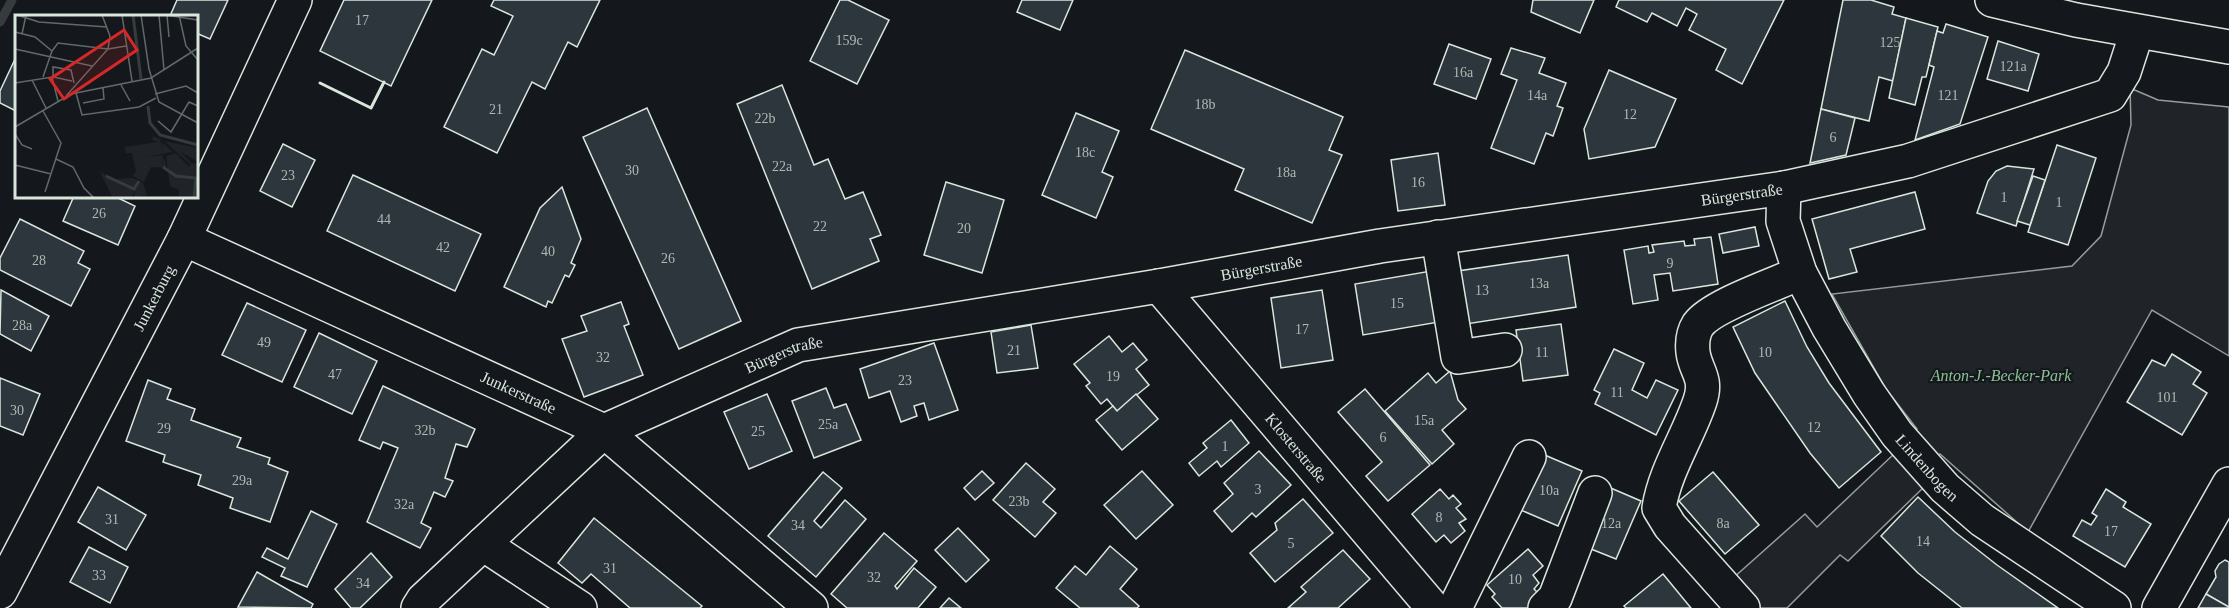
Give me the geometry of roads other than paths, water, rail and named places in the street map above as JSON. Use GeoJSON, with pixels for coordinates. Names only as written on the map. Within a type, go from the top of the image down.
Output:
{"type":"FeatureCollection","features":[{"type":"Feature","properties":{"kind":"street","name":"Junkerburg"},"geometry":{"type":"LineString","coordinates":[[0,592],[184,239],[295,0]]}},
{"type":"Feature","properties":{"kind":"street"},"geometry":{"type":"LineString","coordinates":[[1992,0],[2137,32],[2229,47]]}},
{"type":"Feature","properties":{"kind":"street","name":"Bürgerstraße"},"geometry":{"type":"LineString","coordinates":[[418,608],[423,600],[604,431],[798,345],[1159,286],[1438,237],[1785,188],[1908,161],[2110,95],[2124,72],[2137,32]]}},
{"type":"Feature","properties":{"kind":"street","name":"Lindenbogen"},"geometry":{"type":"LineString","coordinates":[[1785,188],[1783,221],[1800,273],[1829,328],[1869,394],[1897,434],[1945,488],[1982,520],[2114,608]]}},
{"type":"Feature","properties":{"kind":"street"},"geometry":{"type":"LineString","coordinates":[[1438,237],[1458,357],[1505,350]]}},
{"type":"Feature","properties":{"kind":"street","name":"Junkerstraße"},"geometry":{"type":"LineString","coordinates":[[184,239],[604,431],[811,608]]}},
{"type":"Feature","properties":{"kind":"street"},"geometry":{"type":"LineString","coordinates":[[1743,608],[1670,526],[1659,508],[1662,491],[1701,398],[1703,377],[1693,354],[1693,338],[1698,325],[1712,312],[1800,273]]}},
{"type":"Feature","properties":{"kind":"street","name":"Klosterstraße"},"geometry":{"type":"LineString","coordinates":[[1159,286],[1433,608]]}},
{"type":"Feature","properties":{"kind":"street"},"geometry":{"type":"LineString","coordinates":[[1455,608],[1529,457]]}},
{"type":"Feature","properties":{"kind":"street"},"geometry":{"type":"LineString","coordinates":[[2159,608],[2229,484]]}},
{"type":"Feature","properties":{"kind":"street"},"geometry":{"type":"LineString","coordinates":[[1545,608],[1555,598],[1595,493]]}},
{"type":"Feature","properties":{"kind":"street"},"geometry":{"type":"LineString","coordinates":[[483,544],[580,608]]}},
{"type":"Feature","properties":{"kind":"waterway"},"geometry":{"type":"LineString","coordinates":[[0,22],[12,0]]}},
{"type":"Feature","properties":{"kind":"park label","name":"Anton-J.-Becker-Park"},"geometry":{"type":"Point","coordinates":[2001,375]}}]}
